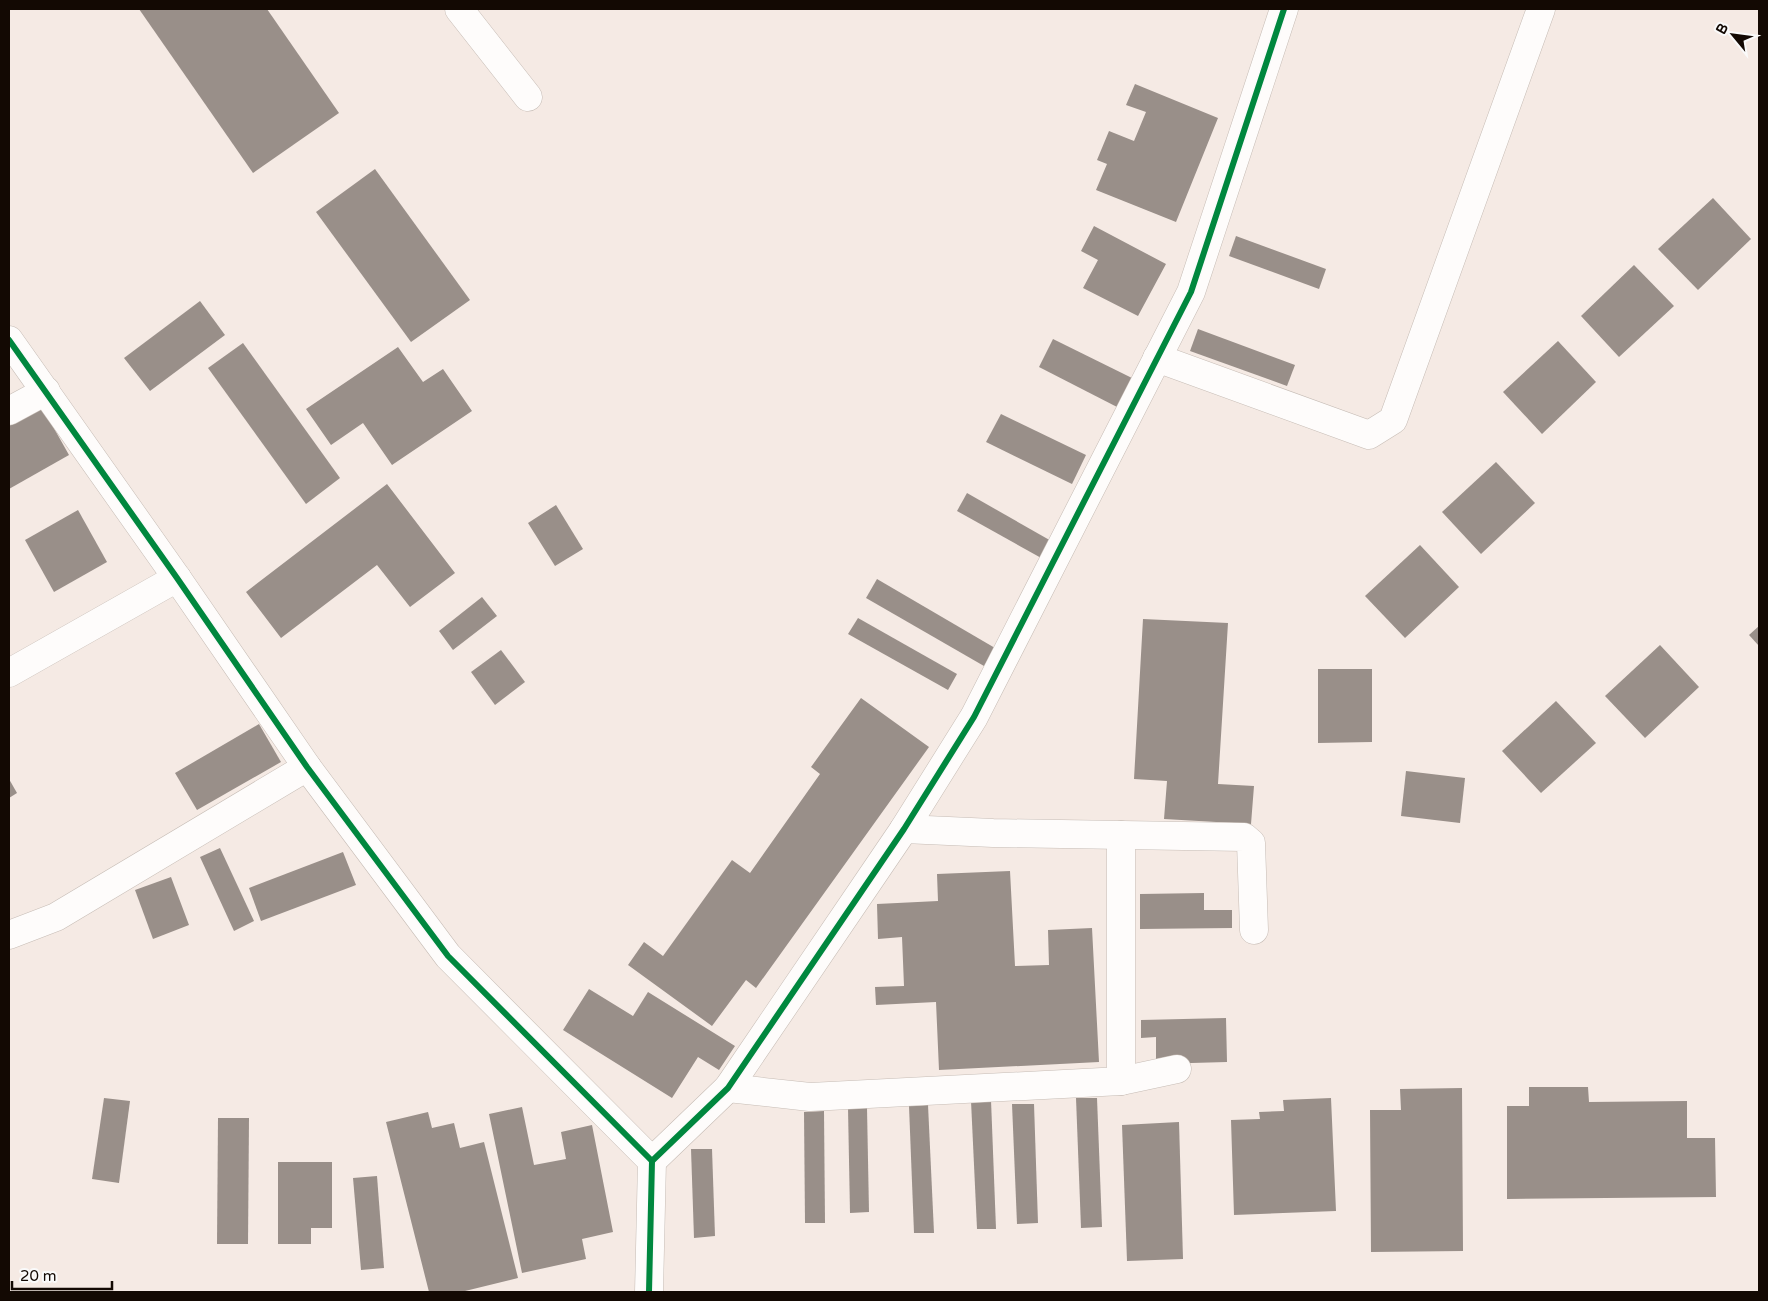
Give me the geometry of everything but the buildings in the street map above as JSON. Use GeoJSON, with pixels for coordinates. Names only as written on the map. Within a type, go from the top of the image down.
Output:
{"type":"FeatureCollection","features":[{"type":"Feature","properties":{"kind":"street"},"geometry":{"type":"LineString","coordinates":[[459,9],[528,97]]}},
{"type":"Feature","properties":{"kind":"street"},"geometry":{"type":"LineString","coordinates":[[649,1292],[652,1161],[728,1088],[904,829],[974,716],[1190,292],[1284,9]]}},
{"type":"Feature","properties":{"kind":"street"},"geometry":{"type":"LineString","coordinates":[[1157,358],[1369,435],[1393,420],[1541,9]]}},
{"type":"Feature","properties":{"kind":"street"},"geometry":{"type":"LineString","coordinates":[[9,340],[177,578],[307,767],[448,956],[652,1161]]}},
{"type":"Feature","properties":{"kind":"street"},"geometry":{"type":"LineString","coordinates":[[9,411],[46,391]]}},
{"type":"Feature","properties":{"kind":"street"},"geometry":{"type":"LineString","coordinates":[[9,673],[177,578]]}},
{"type":"Feature","properties":{"kind":"street"},"geometry":{"type":"LineString","coordinates":[[9,935],[56,917],[307,767]]}},
{"type":"Feature","properties":{"kind":"street"},"geometry":{"type":"LineString","coordinates":[[904,829],[993,833],[1244,837],[1251,843],[1254,930]]}},
{"type":"Feature","properties":{"kind":"street"},"geometry":{"type":"LineString","coordinates":[[1121,835],[1122,1081]]}},
{"type":"Feature","properties":{"kind":"street"},"geometry":{"type":"LineString","coordinates":[[728,1088],[810,1097],[1122,1081],[1178,1069]]}},
{"type":"Feature","properties":{"kind":"cycle path"},"geometry":{"type":"LineString","coordinates":[[652,1161],[728,1088],[904,829],[974,717],[1191,292],[1284,9]]}},
{"type":"Feature","properties":{"kind":"cycle path"},"geometry":{"type":"LineString","coordinates":[[9,340],[177,578],[307,767],[448,956],[652,1161],[649,1292]]}}]}
